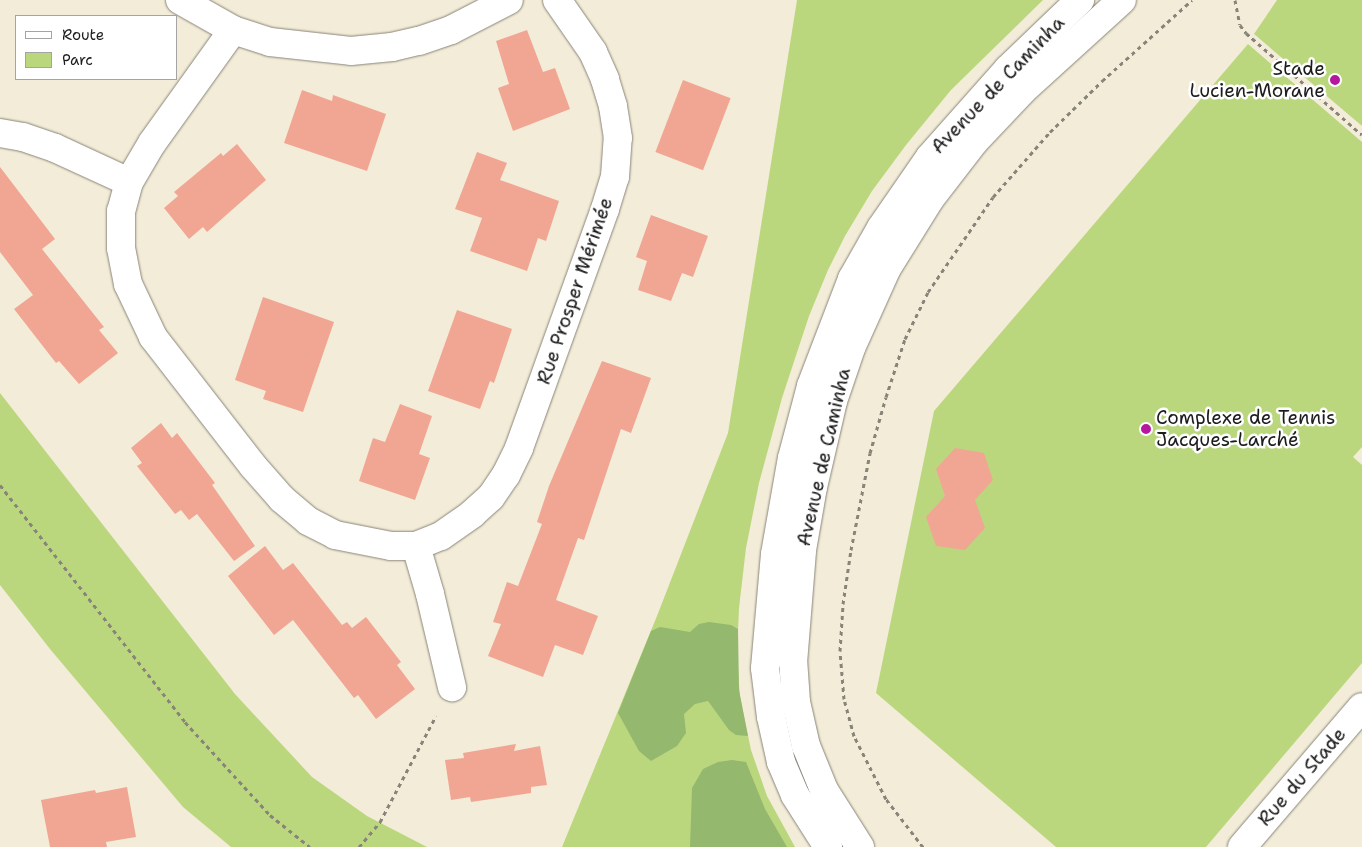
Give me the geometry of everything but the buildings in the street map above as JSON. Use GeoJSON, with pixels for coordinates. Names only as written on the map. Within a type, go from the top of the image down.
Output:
{"type":"FeatureCollection","features":[{"type":"Feature","properties":{"kind":"street"},"geometry":{"type":"LineString","coordinates":[[180,0],[233,30],[270,42],[350,51],[392,47],[451,30],[509,0]]}},
{"type":"Feature","properties":{"kind":"street","name":"Rue Prosper Mérimée"},"geometry":{"type":"LineString","coordinates":[[233,30],[152,143],[129,182],[122,211],[121,248],[128,284],[153,337],[253,466],[282,499],[308,521],[335,536],[382,545],[416,546],[441,536],[472,514],[491,496],[506,475],[519,448],[615,177],[618,138],[614,106],[593,52],[557,0]]}},
{"type":"Feature","properties":{"kind":"street","name":"Avenue de Caminha"},"geometry":{"type":"LineString","coordinates":[[828,847],[795,795],[781,762],[771,716],[764,668],[775,554],[792,458],[811,386],[852,279],[881,228],[930,157],[1008,69],[1080,0]]}},
{"type":"Feature","properties":{"kind":"street","name":"Avenue de Caminha"},"geometry":{"type":"LineString","coordinates":[[860,847],[824,790],[806,746],[796,702],[794,663],[802,550],[813,488],[834,401],[851,348],[887,268],[930,199],[974,142],[1022,91],[1122,0]]}},
{"type":"Feature","properties":{"kind":"street"},"geometry":{"type":"LineString","coordinates":[[0,133],[23,137],[55,148],[129,182]]}},
{"type":"Feature","properties":{"kind":"street"},"geometry":{"type":"LineString","coordinates":[[416,546],[430,594],[452,687]]}},
{"type":"Feature","properties":{"kind":"street","name":"Rue du Stade"},"geometry":{"type":"LineString","coordinates":[[1242,847],[1362,707]]}},
{"type":"Feature","properties":{"kind":"path"},"geometry":{"type":"LineString","coordinates":[[922,847],[886,799],[854,736],[844,699],[840,651],[843,604],[851,550],[870,453],[886,396],[905,339],[928,292],[993,197],[1056,126],[1102,81],[1192,0]]}},
{"type":"Feature","properties":{"kind":"path"},"geometry":{"type":"LineString","coordinates":[[1235,0],[1236,15],[1246,33],[1362,134]]}},
{"type":"Feature","properties":{"kind":"path"},"geometry":{"type":"LineString","coordinates":[[0,485],[184,722],[228,772],[270,814],[310,847]]}},
{"type":"Feature","properties":{"kind":"path"},"geometry":{"type":"LineString","coordinates":[[359,847],[380,822],[452,687]]}},
{"type":"Feature","properties":{"kind":"green space"},"geometry":{"type":"Polygon","coordinates":[[[797,0],[1043,0],[951,90],[906,145],[872,191],[845,236],[828,270],[809,316],[782,398],[759,483],[746,548],[739,608],[737,656],[740,697],[751,750],[767,796],[795,847],[562,847],[657,616],[728,433],[797,0]]]}},
{"type":"Feature","properties":{"kind":"green space","name":"Stade Lucien-Morane"},"geometry":{"type":"Polygon","coordinates":[[[1277,0],[1362,0],[1362,126],[1254,34],[1277,0]]]}},
{"type":"Feature","properties":{"kind":"green space","name":"Complexe de Tennis Jacques-Larché"},"geometry":{"type":"Polygon","coordinates":[[[1248,44],[1362,142],[1362,447],[1353,457],[1362,465],[1362,663],[1206,847],[1056,847],[876,693],[934,411],[1248,44]]]}},
{"type":"Feature","properties":{"kind":"green space"},"geometry":{"type":"Polygon","coordinates":[[[0,393],[235,694],[312,777],[367,816],[427,847],[231,847],[183,807],[50,649],[0,585],[0,393]]]}},
{"type":"Feature","properties":{"kind":"green space"},"geometry":{"type":"Polygon","coordinates":[[[709,622],[731,625],[738,629],[739,690],[748,736],[736,735],[729,730],[708,701],[695,704],[684,714],[686,733],[677,746],[651,761],[639,751],[618,713],[651,631],[660,627],[690,632],[699,624],[709,622]]]}},
{"type":"Feature","properties":{"kind":"green space"},"geometry":{"type":"Polygon","coordinates":[[[732,760],[746,762],[765,809],[787,847],[690,847],[692,788],[703,769],[718,762],[732,760]]]}},
{"type":"Feature","properties":{"kind":"place","name":"Stade Lucien-Morane"},"geometry":{"type":"Point","coordinates":[1335,80]}},
{"type":"Feature","properties":{"kind":"place","name":"Complexe de Tennis Jacques-Larché"},"geometry":{"type":"Point","coordinates":[1146,429]}}]}
